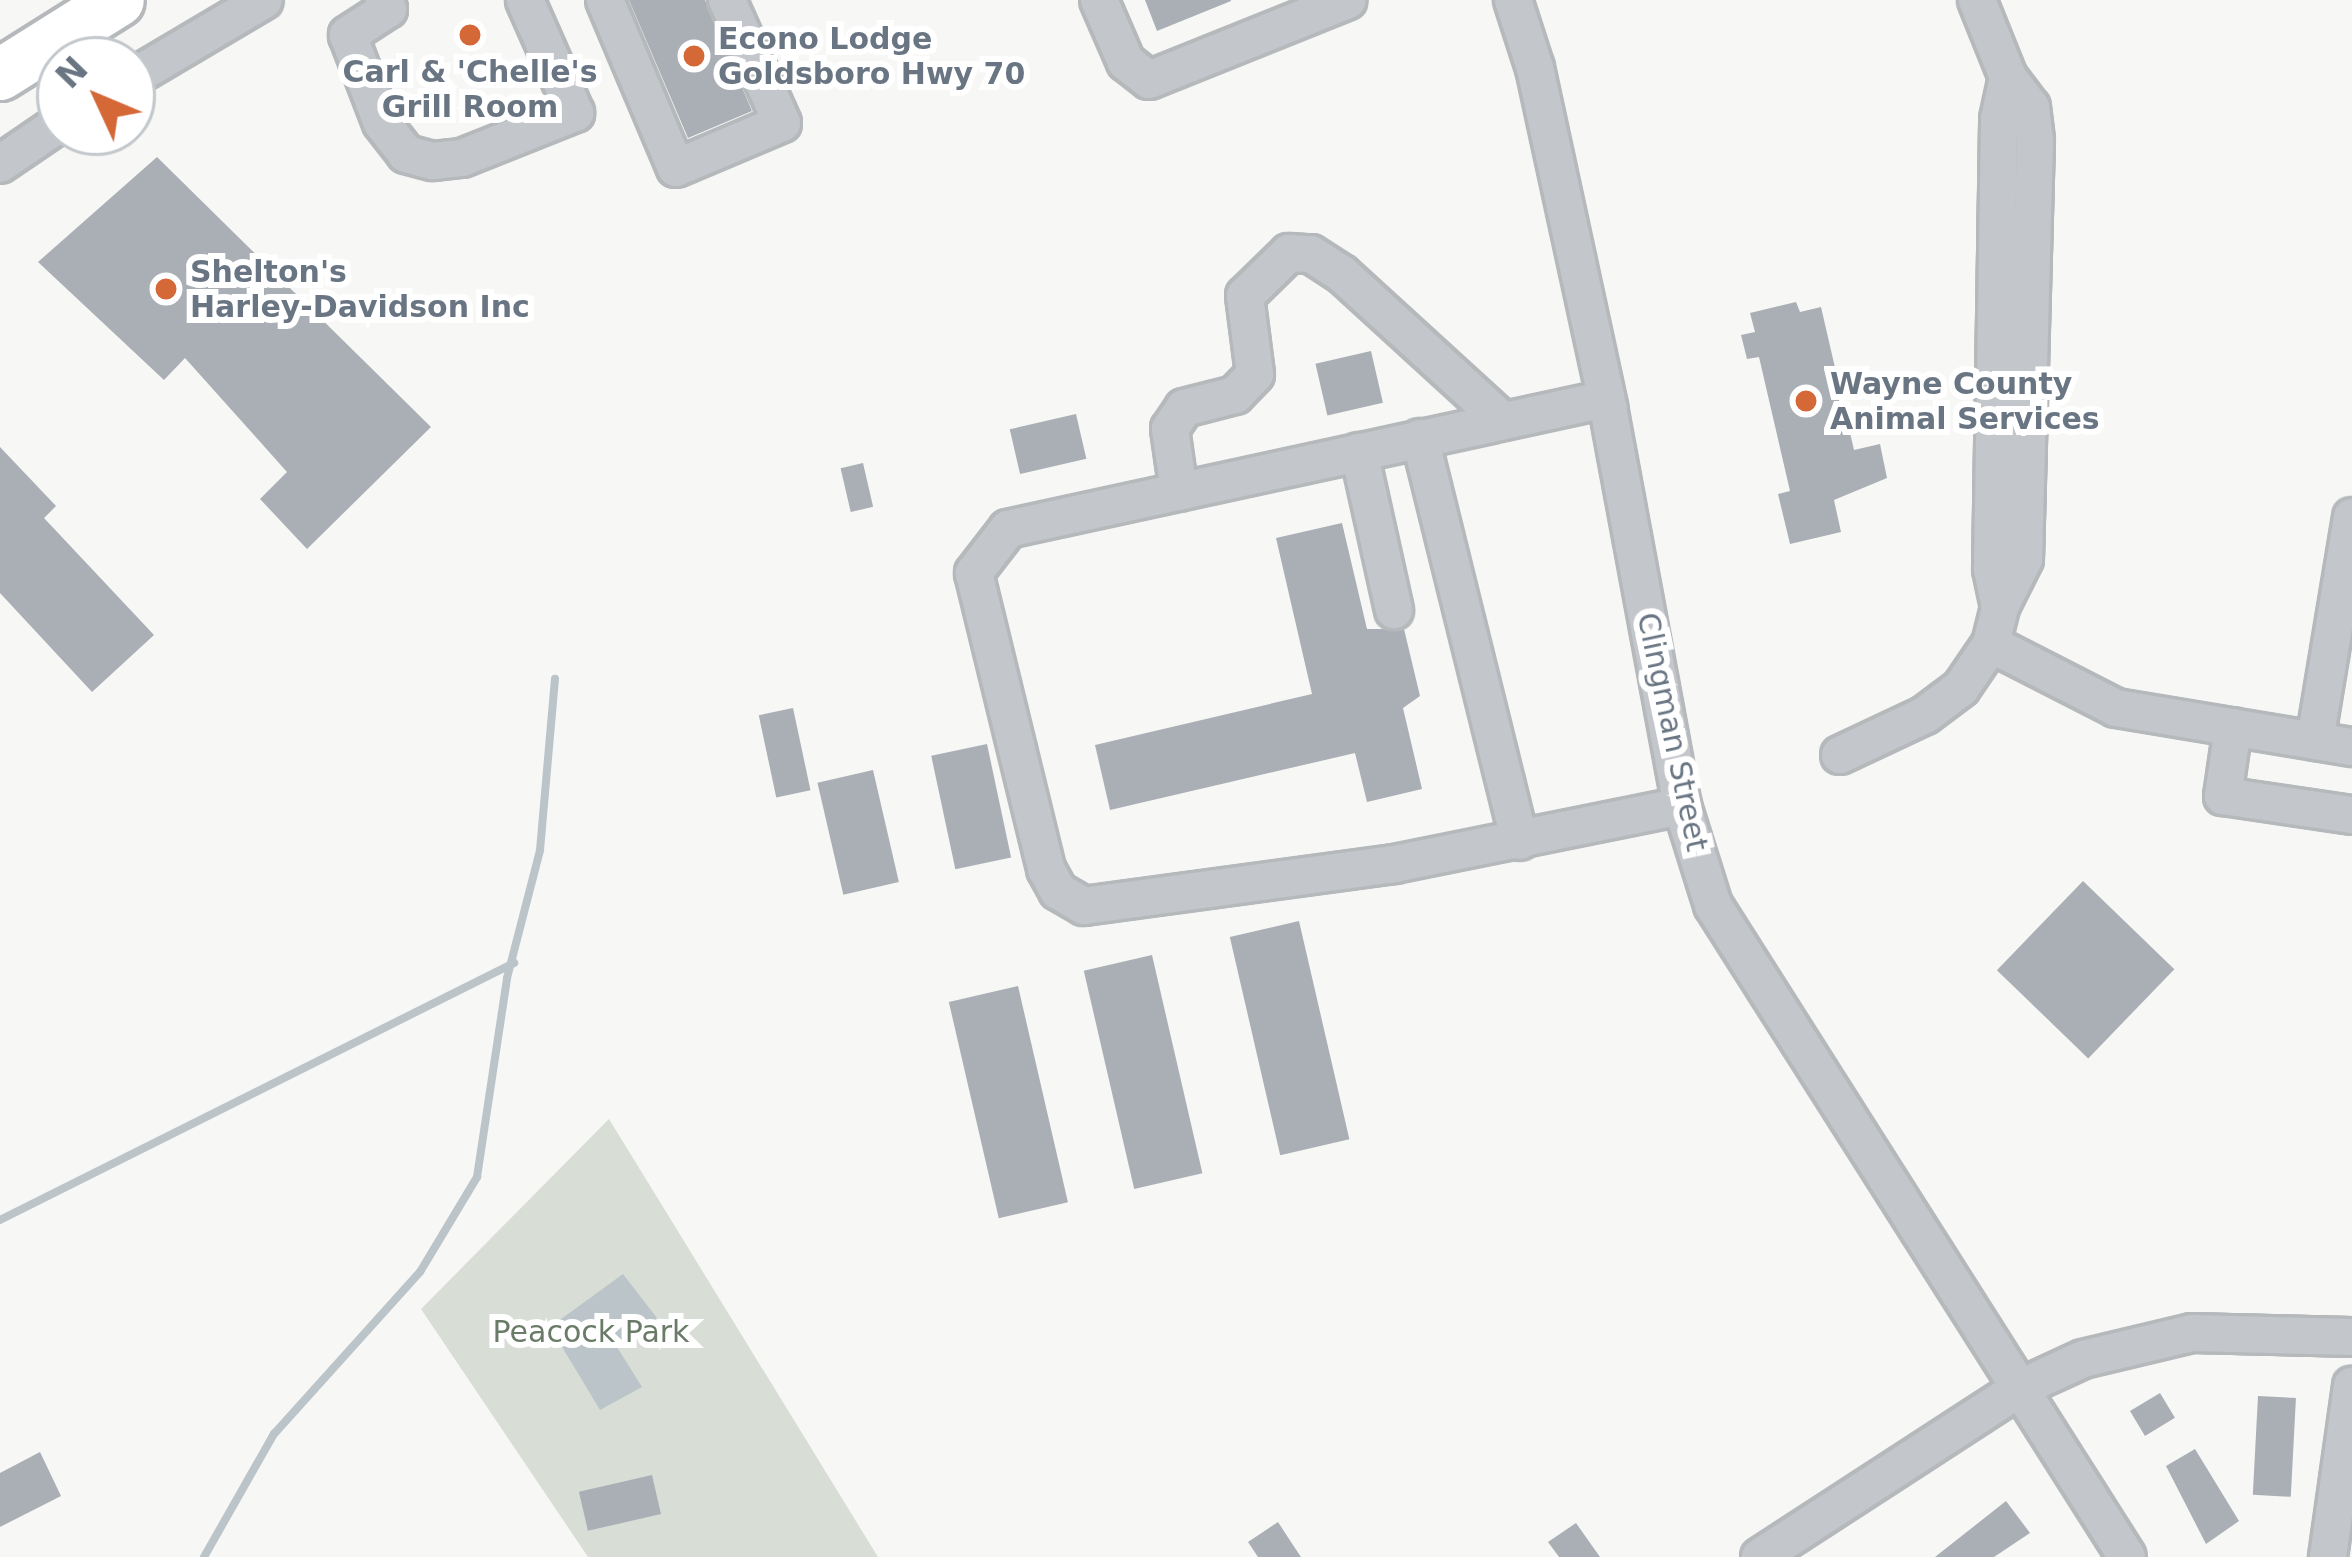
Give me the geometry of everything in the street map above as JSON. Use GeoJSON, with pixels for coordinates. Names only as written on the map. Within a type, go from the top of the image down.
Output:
{"type":"FeatureCollection","features":[{"type":"Feature","properties":{"kind":"highway"},"geometry":{"type":"LineString","coordinates":[[0,74],[118,0]]}},
{"type":"Feature","properties":{"kind":"street"},"geometry":{"type":"LineString","coordinates":[[156,64],[264,0]]}},
{"type":"Feature","properties":{"kind":"street"},"geometry":{"type":"LineString","coordinates":[[393,3],[348,35],[382,123],[406,154],[433,161],[463,158],[575,113],[525,0]]}},
{"type":"Feature","properties":{"kind":"street"},"geometry":{"type":"LineString","coordinates":[[605,0],[676,168],[782,123],[727,0]]}},
{"type":"Feature","properties":{"kind":"street"},"geometry":{"type":"LineString","coordinates":[[1099,0],[1126,62],[1149,80],[1348,0]]}},
{"type":"Feature","properties":{"kind":"street","name":"Clingman Street"},"geometry":{"type":"LineString","coordinates":[[1513,0],[1535,68],[1606,399],[1682,806],[1713,905],[2127,1557]]}},
{"type":"Feature","properties":{"kind":"street"},"geometry":{"type":"LineString","coordinates":[[1840,755],[1925,715],[1961,688],[1991,644],[2000,607],[2024,560],[2035,141],[2031,107],[2008,77],[1977,0]]}},
{"type":"Feature","properties":{"kind":"street"},"geometry":{"type":"LineString","coordinates":[[0,164],[36,139]]}},
{"type":"Feature","properties":{"kind":"street"},"geometry":{"type":"LineString","coordinates":[[1179,492],[1170,429],[1184,408],[1235,394],[1255,374],[1245,296],[1289,253],[1311,254],[1342,274],[1503,421]]}},
{"type":"Feature","properties":{"kind":"street"},"geometry":{"type":"LineString","coordinates":[[1606,399],[1008,529],[974,573],[1046,869],[1058,890],[1084,906],[1520,841],[1682,806]]}},
{"type":"Feature","properties":{"kind":"street"},"geometry":{"type":"LineString","coordinates":[[1420,438],[1520,841]]}},
{"type":"Feature","properties":{"kind":"street"},"geometry":{"type":"LineString","coordinates":[[1359,452],[1394,610]]}},
{"type":"Feature","properties":{"kind":"street"},"geometry":{"type":"LineString","coordinates":[[2315,741],[2342,637],[2352,517]]}},
{"type":"Feature","properties":{"kind":"street"},"geometry":{"type":"LineString","coordinates":[[1991,644],[2116,708],[2352,747]]}},
{"type":"Feature","properties":{"kind":"street"},"geometry":{"type":"LineString","coordinates":[[2233,728],[2223,796],[2352,815]]}},
{"type":"Feature","properties":{"kind":"street"},"geometry":{"type":"LineString","coordinates":[[1760,1557],[2020,1388],[2083,1359],[2192,1333],[2352,1337]]}},
{"type":"Feature","properties":{"kind":"street"},"geometry":{"type":"LineString","coordinates":[[2328,1557],[2352,1386]]}},
{"type":"Feature","properties":{"kind":"green space","name":"Peacock Park"},"geometry":{"type":"Polygon","coordinates":[[[609,1119],[878,1557],[588,1557],[421,1309],[609,1119]]]}},
{"type":"Feature","properties":{"kind":"shaded area"},"geometry":{"type":"Polygon","coordinates":[[[623,1274],[657,1318],[617,1347],[642,1387],[600,1410],[550,1327],[623,1274]]]}},
{"type":"Feature","properties":{"kind":"building","name":"Econo Lodge Goldsboro Hwy 70"},"geometry":{"type":"Polygon","coordinates":[[[629,0],[705,0],[752,111],[688,138],[629,0]]]}},
{"type":"Feature","properties":{"kind":"building"},"geometry":{"type":"Polygon","coordinates":[[[1145,0],[1231,0],[1231,1],[1157,31],[1145,0]]]}},
{"type":"Feature","properties":{"kind":"building"},"geometry":{"type":"Polygon","coordinates":[[[157,157],[431,427],[307,549],[260,499],[287,472],[185,358],[164,380],[38,262],[157,157]]]}},
{"type":"Feature","properties":{"kind":"building","name":"Wayne County Animal Services"},"geometry":{"type":"Polygon","coordinates":[[[1796,302],[1800,312],[1821,307],[1854,450],[1880,444],[1887,478],[1834,500],[1841,532],[1790,544],[1778,494],[1790,491],[1759,357],[1747,359],[1741,335],[1755,332],[1750,313],[1796,302]]]}},
{"type":"Feature","properties":{"kind":"building"},"geometry":{"type":"Polygon","coordinates":[[[1371,351],[1383,403],[1327,415],[1315,364],[1371,351]]]}},
{"type":"Feature","properties":{"kind":"building"},"geometry":{"type":"Polygon","coordinates":[[[1076,414],[1086,459],[1020,474],[1010,429],[1076,414]]]}},
{"type":"Feature","properties":{"kind":"building"},"geometry":{"type":"Polygon","coordinates":[[[0,447],[56,506],[44,518],[154,635],[92,692],[0,593],[0,447]]]}},
{"type":"Feature","properties":{"kind":"building"},"geometry":{"type":"Polygon","coordinates":[[[863,463],[873,507],[851,512],[841,468],[863,463]]]}},
{"type":"Feature","properties":{"kind":"building"},"geometry":{"type":"Polygon","coordinates":[[[1342,523],[1367,629],[1404,629],[1420,696],[1403,708],[1422,789],[1367,802],[1355,753],[1110,810],[1095,745],[1312,694],[1276,538],[1342,523]]]}},
{"type":"Feature","properties":{"kind":"building"},"geometry":{"type":"Polygon","coordinates":[[[793,708],[810,790],[776,797],[759,715],[793,708]]]}},
{"type":"Feature","properties":{"kind":"building"},"geometry":{"type":"Polygon","coordinates":[[[987,744],[1011,857],[955,869],[931,756],[987,744]]]}},
{"type":"Feature","properties":{"kind":"building"},"geometry":{"type":"Polygon","coordinates":[[[873,770],[899,882],[843,895],[817,783],[873,770]]]}},
{"type":"Feature","properties":{"kind":"building"},"geometry":{"type":"Polygon","coordinates":[[[2083,881],[2174,969],[2088,1058],[1997,970],[2083,881]]]}},
{"type":"Feature","properties":{"kind":"building"},"geometry":{"type":"Polygon","coordinates":[[[1299,921],[1349,1139],[1280,1155],[1230,937],[1299,921]]]}},
{"type":"Feature","properties":{"kind":"building"},"geometry":{"type":"Polygon","coordinates":[[[1152,955],[1202,1173],[1134,1189],[1084,971],[1152,955]]]}},
{"type":"Feature","properties":{"kind":"building"},"geometry":{"type":"Polygon","coordinates":[[[1018,986],[1068,1202],[999,1218],[949,1002],[1018,986]]]}},
{"type":"Feature","properties":{"kind":"building"},"geometry":{"type":"Polygon","coordinates":[[[2160,1393],[2175,1418],[2145,1436],[2130,1411],[2160,1393]]]}},
{"type":"Feature","properties":{"kind":"building"},"geometry":{"type":"Polygon","coordinates":[[[2258,1396],[2296,1398],[2291,1497],[2253,1495],[2258,1396]]]}},
{"type":"Feature","properties":{"kind":"building"},"geometry":{"type":"Polygon","coordinates":[[[2195,1449],[2239,1521],[2206,1544],[2166,1466],[2195,1449]]]}},
{"type":"Feature","properties":{"kind":"building"},"geometry":{"type":"Polygon","coordinates":[[[40,1452],[61,1496],[0,1527],[0,1473],[40,1452]]]}},
{"type":"Feature","properties":{"kind":"building"},"geometry":{"type":"Polygon","coordinates":[[[652,1475],[661,1514],[588,1531],[579,1492],[652,1475]]]}},
{"type":"Feature","properties":{"kind":"building"},"geometry":{"type":"Polygon","coordinates":[[[2006,1501],[2030,1533],[1994,1557],[1935,1557],[2006,1501]]]}},
{"type":"Feature","properties":{"kind":"building"},"geometry":{"type":"Polygon","coordinates":[[[1278,1522],[1301,1557],[1258,1557],[1248,1542],[1278,1522]]]}},
{"type":"Feature","properties":{"kind":"building"},"geometry":{"type":"Polygon","coordinates":[[[1576,1523],[1600,1557],[1559,1557],[1548,1542],[1576,1523]]]}},
{"type":"Feature","properties":{"kind":"waterway"},"geometry":{"type":"LineString","coordinates":[[204,1557],[274,1434],[420,1272],[477,1177],[507,978],[540,850],[555,679]]}},
{"type":"Feature","properties":{"kind":"waterway"},"geometry":{"type":"LineString","coordinates":[[0,1220],[514,963]]}},
{"type":"Feature","properties":{"kind":"place","name":"Carl & 'Chelle's Grill Room"},"geometry":{"type":"Point","coordinates":[470,35]}},
{"type":"Feature","properties":{"kind":"place","name":"Econo Lodge Goldsboro Hwy 70"},"geometry":{"type":"Point","coordinates":[694,56]}},
{"type":"Feature","properties":{"kind":"place","name":"Shelton's Harley-Davidson Inc"},"geometry":{"type":"Point","coordinates":[166,289]}},
{"type":"Feature","properties":{"kind":"place","name":"Wayne County Animal Services"},"geometry":{"type":"Point","coordinates":[1806,401]}}]}
